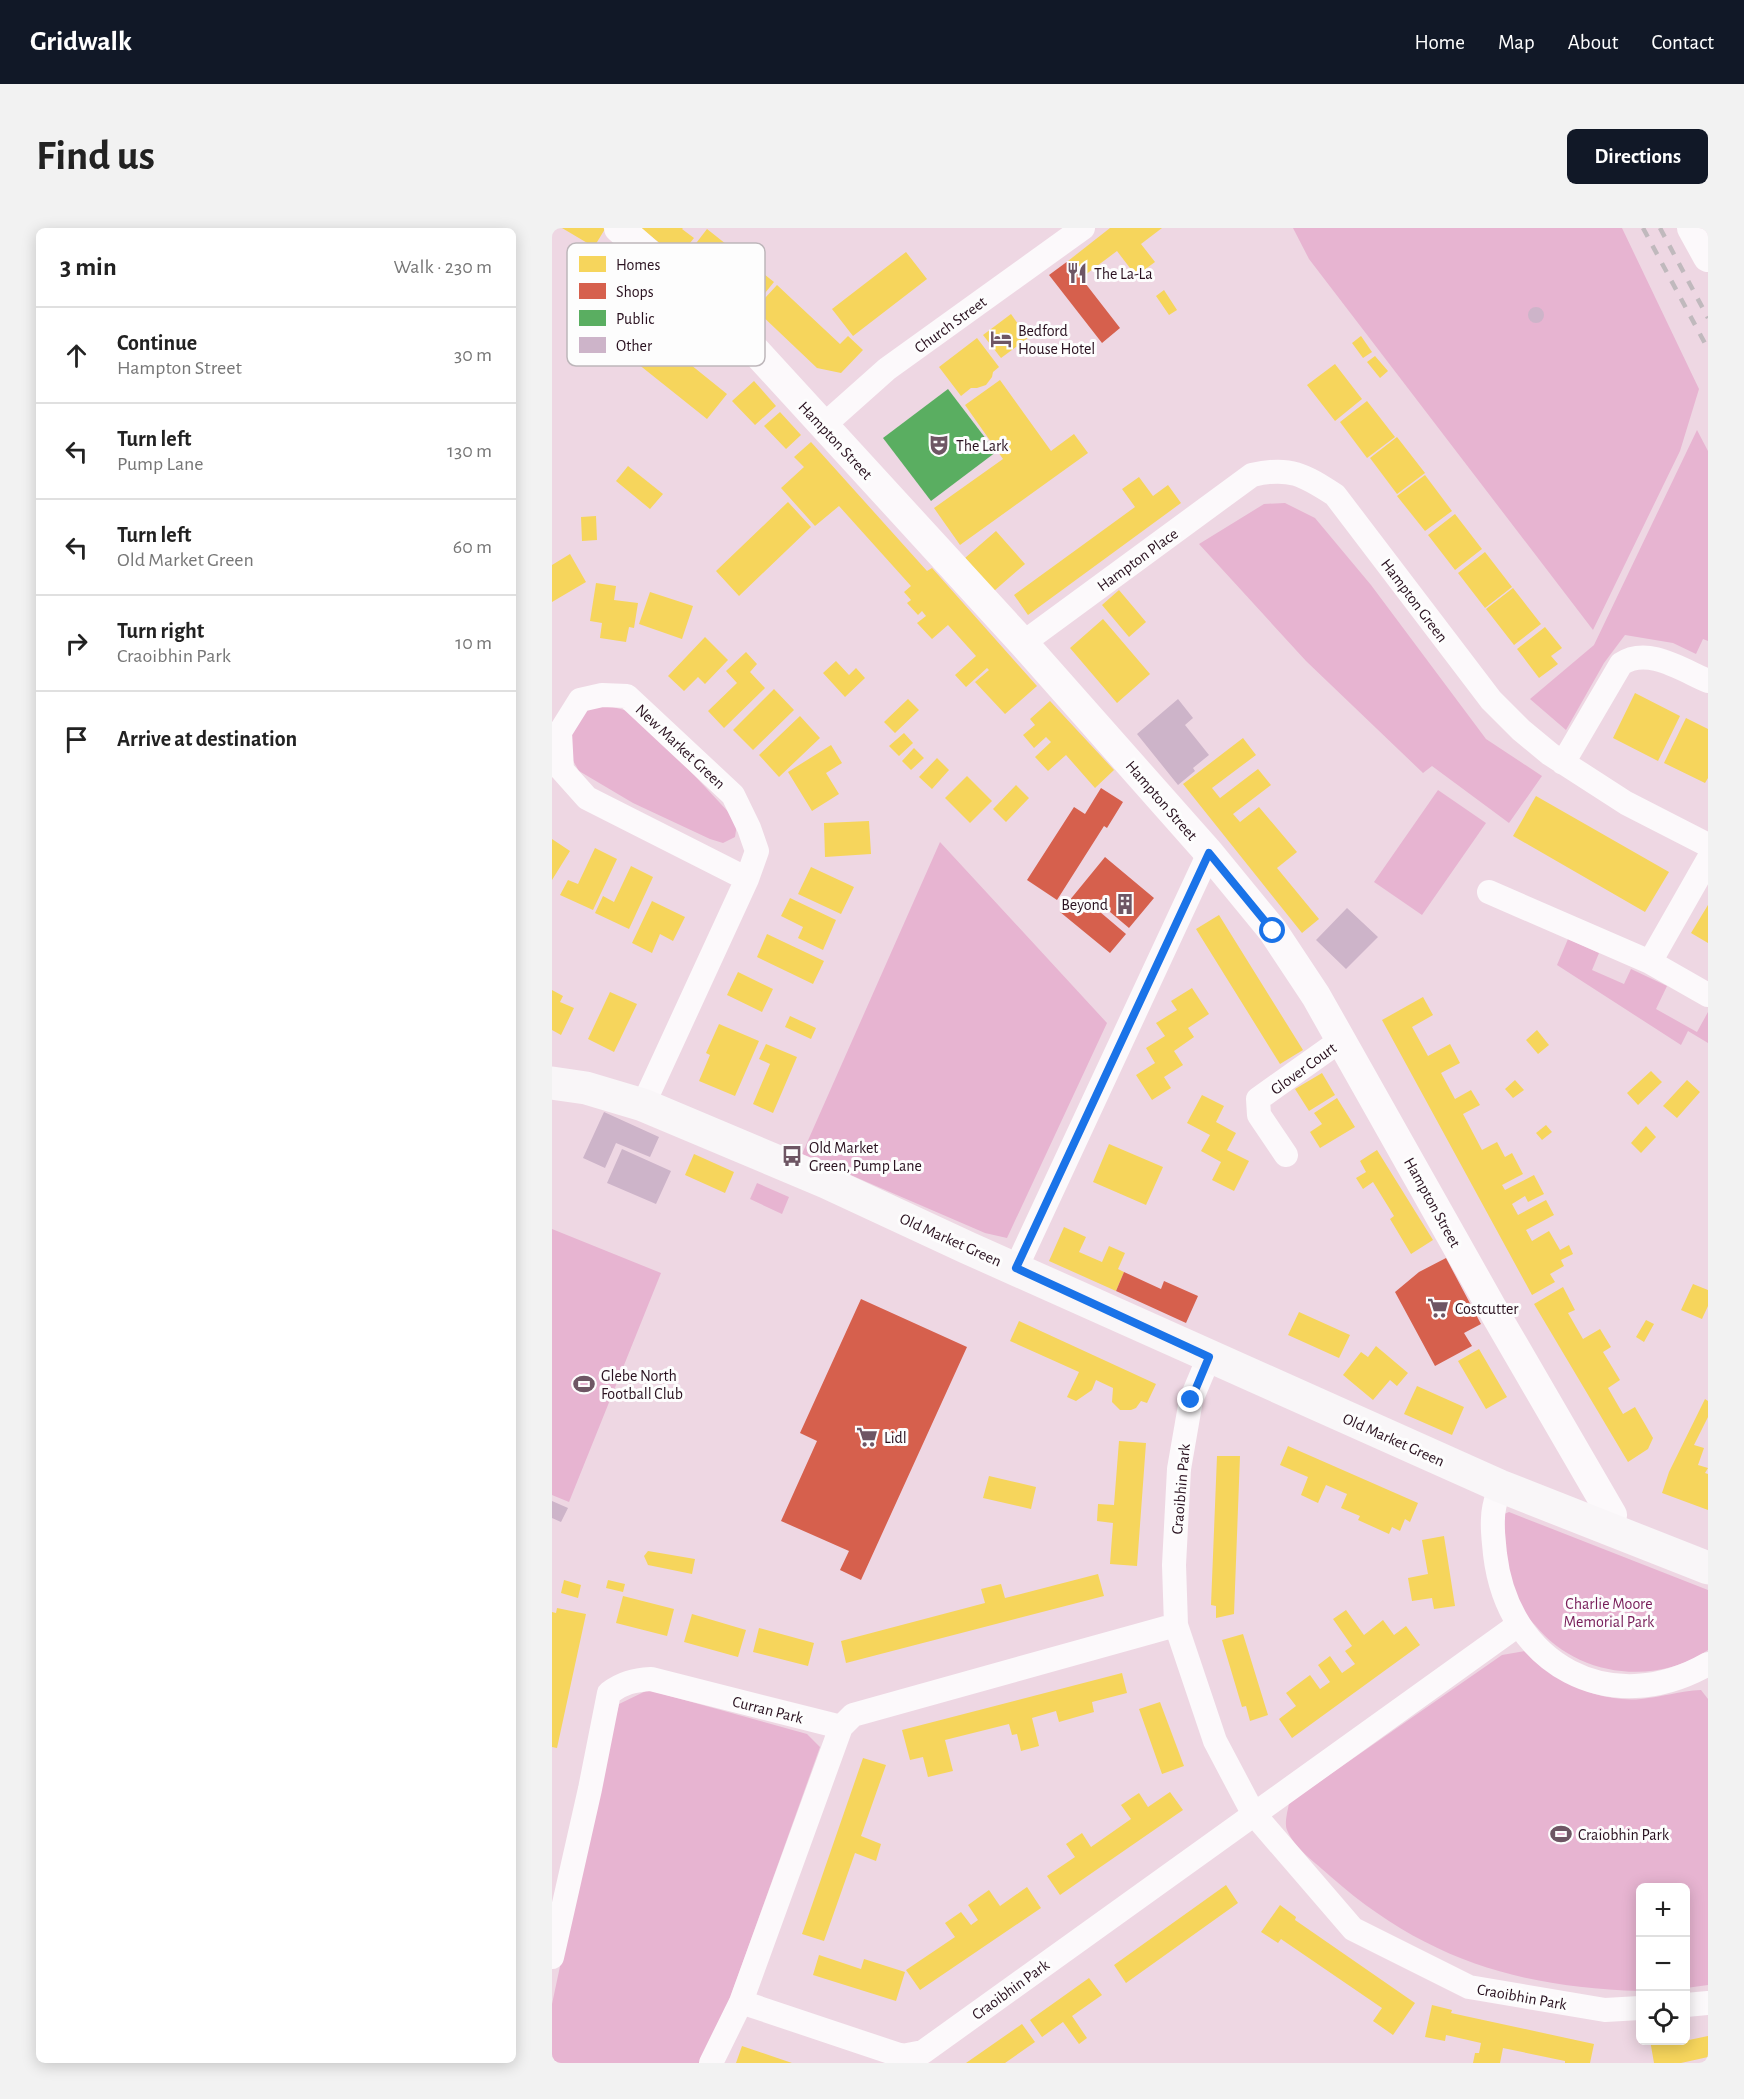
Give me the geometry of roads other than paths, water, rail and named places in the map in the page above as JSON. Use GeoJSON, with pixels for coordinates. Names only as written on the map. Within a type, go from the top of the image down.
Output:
{"type":"FeatureCollection","features":[{"type":"Feature","properties":{"kind":"main road","name":"Old Market Green"},"geometry":{"type":"LineString","coordinates":[[552,1083],[586,1088],[643,1105],[826,1182],[1209,1357],[1500,1486],[1708,1568]]}},
{"type":"Feature","properties":{"kind":"street","name":"Hampton Street"},"geometry":{"type":"LineString","coordinates":[[619,228],[636,243]]}},
{"type":"Feature","properties":{"kind":"street","name":"Church Street"},"geometry":{"type":"LineString","coordinates":[[823,426],[887,369],[1083,228]]}},
{"type":"Feature","properties":{"kind":"street"},"geometry":{"type":"LineString","coordinates":[[1692,228],[1708,257]]}},
{"type":"Feature","properties":{"kind":"street","name":"Hampton Street"},"geometry":{"type":"LineString","coordinates":[[765,362],[1023,643],[1209,853],[1273,931],[1317,996],[1497,1317],[1612,1515],[1607,1529]]}},
{"type":"Feature","properties":{"kind":"street","name":"Hampton Green"},"geometry":{"type":"LineString","coordinates":[[1252,475],[1272,470],[1296,473],[1335,495],[1491,699],[1521,730],[1563,763],[1626,803],[1708,845]]}},
{"type":"Feature","properties":{"kind":"street","name":"Hampton Place"},"geometry":{"type":"LineString","coordinates":[[1023,643],[1252,475]]}},
{"type":"Feature","properties":{"kind":"street"},"geometry":{"type":"LineString","coordinates":[[1563,763],[1621,664],[1630,658],[1644,656],[1657,659],[1708,681]]}},
{"type":"Feature","properties":{"kind":"street","name":"New Market Green"},"geometry":{"type":"LineString","coordinates":[[643,1105],[747,879],[757,851],[733,795],[627,696],[602,695],[580,700],[560,732],[562,770],[587,798],[747,879]]}},
{"type":"Feature","properties":{"kind":"street"},"geometry":{"type":"LineString","coordinates":[[1016,1268],[1209,853]]}},
{"type":"Feature","properties":{"kind":"street"},"geometry":{"type":"LineString","coordinates":[[1650,962],[1708,860]]}},
{"type":"Feature","properties":{"kind":"street"},"geometry":{"type":"LineString","coordinates":[[1489,892],[1650,962],[1708,995]]}},
{"type":"Feature","properties":{"kind":"street","name":"Glover Court"},"geometry":{"type":"LineString","coordinates":[[1286,1155],[1259,1115],[1258,1099],[1341,1040]]}},
{"type":"Feature","properties":{"kind":"street","name":"Craoibhin Park"},"geometry":{"type":"LineString","coordinates":[[1209,1357],[1191,1400],[1179,1469],[1174,1565],[1176,1625],[1215,1741],[1253,1813],[1353,1929],[1374,1940],[1469,1987],[1605,2010],[1636,2008]]}},
{"type":"Feature","properties":{"kind":"street"},"geometry":{"type":"LineString","coordinates":[[1500,1486],[1493,1515],[1492,1532],[1497,1572],[1504,1596],[1518,1625],[1529,1639],[1557,1663],[1581,1677],[1603,1684],[1634,1687],[1652,1685],[1706,1669]]}},
{"type":"Feature","properties":{"kind":"street"},"geometry":{"type":"LineString","coordinates":[[711,2063],[741,2002],[842,1727],[853,1715],[1176,1625]]}},
{"type":"Feature","properties":{"kind":"street","name":"Craoibhin Park"},"geometry":{"type":"LineString","coordinates":[[741,2002],[902,2056],[923,2052],[1518,1625]]}},
{"type":"Feature","properties":{"kind":"street","name":"Curran Park"},"geometry":{"type":"LineString","coordinates":[[552,1957],[609,1693],[619,1685],[634,1680],[651,1679],[842,1727]]}},
{"type":"Feature","properties":{"kind":"street"},"geometry":{"type":"LineString","coordinates":[[1690,2005],[1708,2003]]}},
{"type":"Feature","properties":{"kind":"railway"},"geometry":{"type":"LineString","coordinates":[[1643,228],[1708,349]]}},
{"type":"Feature","properties":{"kind":"railway"},"geometry":{"type":"LineString","coordinates":[[1660,228],[1708,318]]}},
{"type":"Feature","properties":{"kind":"place","name":"The La-La"},"geometry":{"type":"Point","coordinates":[1077,273]}},
{"type":"Feature","properties":{"kind":"place","name":"Bedford House Hotel"},"geometry":{"type":"Point","coordinates":[1001,339]}},
{"type":"Feature","properties":{"kind":"place","name":"The Lark"},"geometry":{"type":"Point","coordinates":[939,445]}},
{"type":"Feature","properties":{"kind":"place","name":"Beyond"},"geometry":{"type":"Point","coordinates":[1125,904]}},
{"type":"Feature","properties":{"kind":"place","name":"Old Market Green, Pump Lane"},"geometry":{"type":"Point","coordinates":[792,1156]}},
{"type":"Feature","properties":{"kind":"place","name":"Costcutter"},"geometry":{"type":"Point","coordinates":[1438,1308]}},
{"type":"Feature","properties":{"kind":"place","name":"Glebe North Football Club"},"geometry":{"type":"Point","coordinates":[584,1384]}},
{"type":"Feature","properties":{"kind":"place","name":"Lidl"},"geometry":{"type":"Point","coordinates":[867,1437]}},
{"type":"Feature","properties":{"kind":"place","name":"Craiobhin Park"},"geometry":{"type":"Point","coordinates":[1561,1834]}},
{"type":"Feature","properties":{"kind":"park label","name":"Charlie Moore Memorial Park"},"geometry":{"type":"Point","coordinates":[1609,1612]}}]}
